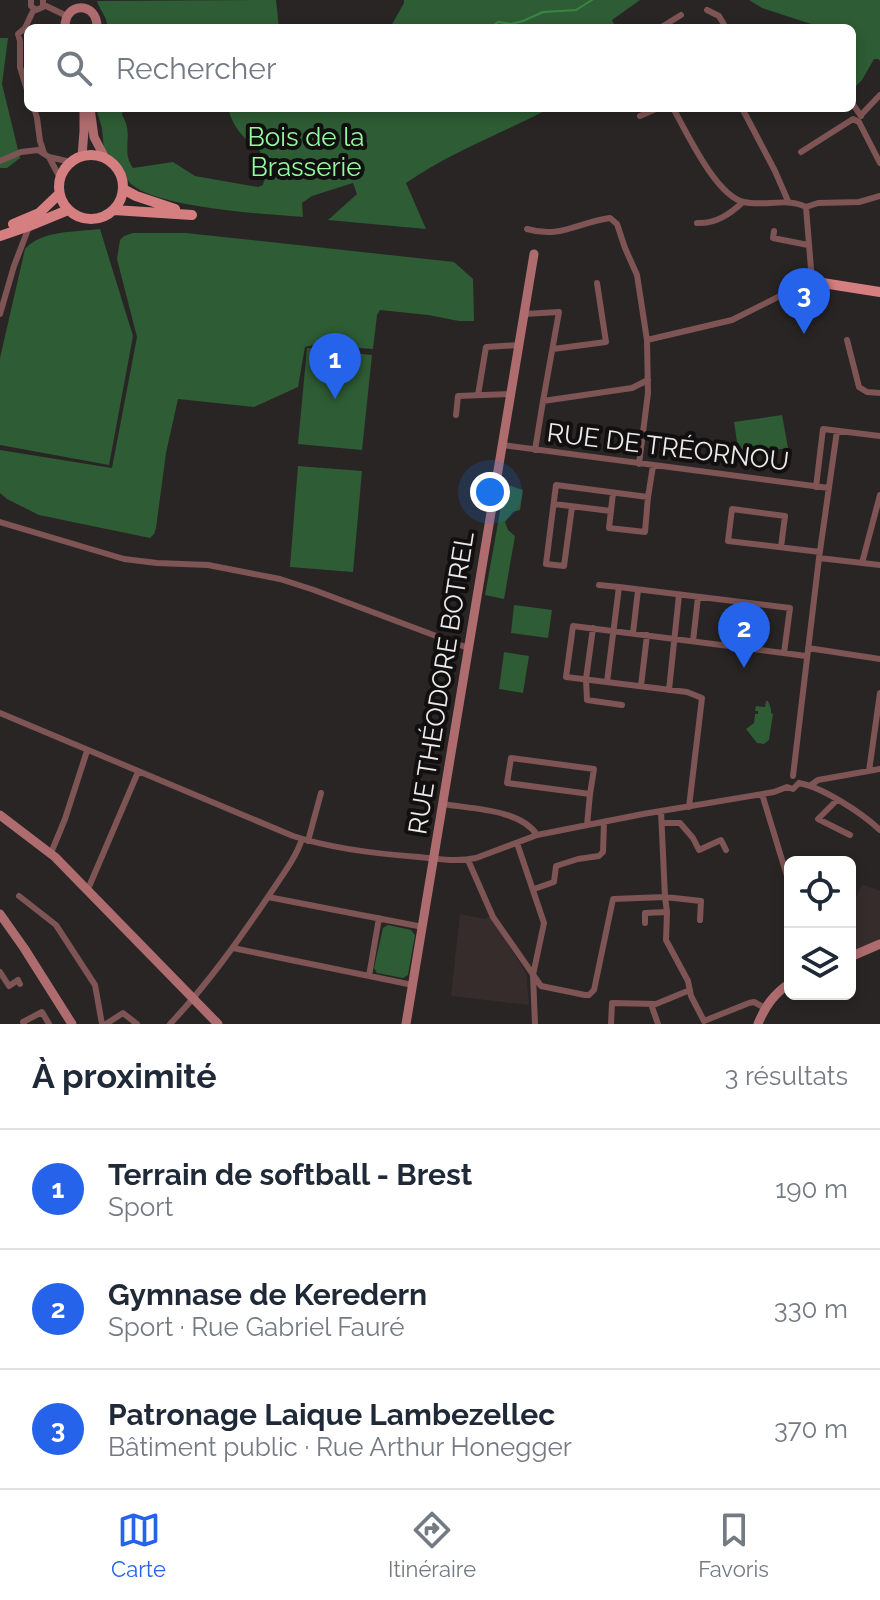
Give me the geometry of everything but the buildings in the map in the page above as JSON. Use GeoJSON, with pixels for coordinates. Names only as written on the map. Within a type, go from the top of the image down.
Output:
{"type":"FeatureCollection","features":[{"type":"Feature","properties":{"kind":"main road"},"geometry":{"type":"LineString","coordinates":[[82,156],[105,158],[119,171],[122,197],[106,216],[86,219],[76,216],[68,210],[59,194],[60,178],[71,162],[82,156]]}},
{"type":"Feature","properties":{"kind":"main road"},"geometry":{"type":"LineString","coordinates":[[114,210],[192,215],[123,189]]}},
{"type":"Feature","properties":{"kind":"main road"},"geometry":{"type":"LineString","coordinates":[[0,229],[39,213],[59,194]]}},
{"type":"Feature","properties":{"kind":"main road"},"geometry":{"type":"LineString","coordinates":[[0,236],[68,210]]}},
{"type":"Feature","properties":{"kind":"main road"},"geometry":{"type":"LineString","coordinates":[[810,281],[880,292]]}},
{"type":"Feature","properties":{"kind":"street"},"geometry":{"type":"LineString","coordinates":[[31,0],[34,9]]}},
{"type":"Feature","properties":{"kind":"street"},"geometry":{"type":"LineString","coordinates":[[34,9],[39,10],[43,2],[67,16]]}},
{"type":"Feature","properties":{"kind":"street"},"geometry":{"type":"LineString","coordinates":[[66,24],[67,16],[78,4],[83,8],[91,5]]}},
{"type":"Feature","properties":{"kind":"street"},"geometry":{"type":"LineString","coordinates":[[27,24],[34,9]]}},
{"type":"Feature","properties":{"kind":"street"},"geometry":{"type":"LineString","coordinates":[[707,10],[719,16],[724,24]]}},
{"type":"Feature","properties":{"kind":"street"},"geometry":{"type":"LineString","coordinates":[[666,24],[681,15]]}},
{"type":"Feature","properties":{"kind":"street"},"geometry":{"type":"LineString","coordinates":[[24,29],[18,34],[24,80]]}},
{"type":"Feature","properties":{"kind":"street"},"geometry":{"type":"LineString","coordinates":[[860,125],[861,115],[880,95]]}},
{"type":"Feature","properties":{"kind":"street"},"geometry":{"type":"LineString","coordinates":[[856,108],[861,115]]}},
{"type":"Feature","properties":{"kind":"street"},"geometry":{"type":"LineString","coordinates":[[35,112],[38,133],[60,178]]}},
{"type":"Feature","properties":{"kind":"street"},"geometry":{"type":"LineString","coordinates":[[82,156],[86,112]]}},
{"type":"Feature","properties":{"kind":"street"},"geometry":{"type":"LineString","coordinates":[[88,112],[94,137],[105,158]]}},
{"type":"Feature","properties":{"kind":"street"},"geometry":{"type":"LineString","coordinates":[[640,116],[649,112]]}},
{"type":"Feature","properties":{"kind":"street"},"geometry":{"type":"LineString","coordinates":[[675,112],[717,183],[731,197],[743,202],[788,201],[806,207],[818,203],[859,202],[880,196]]}},
{"type":"Feature","properties":{"kind":"street"},"geometry":{"type":"LineString","coordinates":[[744,112],[788,201]]}},
{"type":"Feature","properties":{"kind":"street"},"geometry":{"type":"LineString","coordinates":[[801,152],[853,119],[860,125],[880,163]]}},
{"type":"Feature","properties":{"kind":"street"},"geometry":{"type":"LineString","coordinates":[[0,161],[38,150],[71,162]]}},
{"type":"Feature","properties":{"kind":"street"},"geometry":{"type":"LineString","coordinates":[[697,223],[724,218],[743,202]]}},
{"type":"Feature","properties":{"kind":"street"},"geometry":{"type":"LineString","coordinates":[[806,207],[810,281]]}},
{"type":"Feature","properties":{"kind":"street"},"geometry":{"type":"LineString","coordinates":[[527,229],[559,232],[600,219],[614,220],[637,275],[647,340],[648,380],[639,464]]}},
{"type":"Feature","properties":{"kind":"street"},"geometry":{"type":"LineString","coordinates":[[0,314],[29,226]]}},
{"type":"Feature","properties":{"kind":"street"},"geometry":{"type":"LineString","coordinates":[[774,231],[773,238],[808,245]]}},
{"type":"Feature","properties":{"kind":"street"},"geometry":{"type":"LineString","coordinates":[[13,232],[21,243]]}},
{"type":"Feature","properties":{"kind":"street","name":"RUE THÉODORE BOTREL"},"geometry":{"type":"LineString","coordinates":[[406,1024],[534,254]]}},
{"type":"Feature","properties":{"kind":"street"},"geometry":{"type":"LineString","coordinates":[[553,349],[606,342],[597,283]]}},
{"type":"Feature","properties":{"kind":"street"},"geometry":{"type":"LineString","coordinates":[[647,340],[732,320],[784,294]]}},
{"type":"Feature","properties":{"kind":"street"},"geometry":{"type":"LineString","coordinates":[[524,314],[559,312],[535,450]]}},
{"type":"Feature","properties":{"kind":"street"},"geometry":{"type":"LineString","coordinates":[[847,340],[859,387],[867,392],[880,393]]}},
{"type":"Feature","properties":{"kind":"street"},"geometry":{"type":"LineString","coordinates":[[478,395],[486,347],[519,345]]}},
{"type":"Feature","properties":{"kind":"street"},"geometry":{"type":"LineString","coordinates":[[543,401],[632,388],[648,380]]}},
{"type":"Feature","properties":{"kind":"street"},"geometry":{"type":"LineString","coordinates":[[456,415],[458,396],[511,394]]}},
{"type":"Feature","properties":{"kind":"street"},"geometry":{"type":"LineString","coordinates":[[816,487],[823,429],[880,436]]}},
{"type":"Feature","properties":{"kind":"street"},"geometry":{"type":"LineString","coordinates":[[793,776],[837,431]]}},
{"type":"Feature","properties":{"kind":"street","name":"RUE DE TRÉORNOU"},"geometry":{"type":"LineString","coordinates":[[503,445],[829,488]]}},
{"type":"Feature","properties":{"kind":"street"},"geometry":{"type":"LineString","coordinates":[[613,493],[609,528],[645,532],[653,466]]}},
{"type":"Feature","properties":{"kind":"street"},"geometry":{"type":"LineString","coordinates":[[572,507],[564,566],[546,564],[556,485],[648,497]]}},
{"type":"Feature","properties":{"kind":"street"},"geometry":{"type":"LineString","coordinates":[[862,563],[880,495]]}},
{"type":"Feature","properties":{"kind":"street"},"geometry":{"type":"LineString","coordinates":[[554,504],[611,511]]}},
{"type":"Feature","properties":{"kind":"street"},"geometry":{"type":"LineString","coordinates":[[781,547],[785,516],[732,509],[728,541],[880,565]]}},
{"type":"Feature","properties":{"kind":"street"},"geometry":{"type":"LineString","coordinates":[[0,522],[124,559],[208,565],[280,579],[468,648]]}},
{"type":"Feature","properties":{"kind":"street"},"geometry":{"type":"LineString","coordinates":[[599,585],[790,608],[784,653]]}},
{"type":"Feature","properties":{"kind":"street"},"geometry":{"type":"LineString","coordinates":[[607,682],[619,587]]}},
{"type":"Feature","properties":{"kind":"street"},"geometry":{"type":"LineString","coordinates":[[633,633],[638,590]]}},
{"type":"Feature","properties":{"kind":"street"},"geometry":{"type":"LineString","coordinates":[[669,690],[679,595]]}},
{"type":"Feature","properties":{"kind":"street"},"geometry":{"type":"LineString","coordinates":[[693,641],[698,597]]}},
{"type":"Feature","properties":{"kind":"street"},"geometry":{"type":"LineString","coordinates":[[732,646],[738,602]]}},
{"type":"Feature","properties":{"kind":"street"},"geometry":{"type":"LineString","coordinates":[[752,649],[757,604]]}},
{"type":"Feature","properties":{"kind":"street"},"geometry":{"type":"LineString","coordinates":[[689,807],[702,698],[669,690],[566,677],[573,626],[806,656]]}},
{"type":"Feature","properties":{"kind":"street"},"geometry":{"type":"LineString","coordinates":[[593,628],[586,679],[587,700],[622,705]]}},
{"type":"Feature","properties":{"kind":"street"},"geometry":{"type":"LineString","coordinates":[[641,686],[647,635]]}},
{"type":"Feature","properties":{"kind":"street"},"geometry":{"type":"LineString","coordinates":[[808,648],[880,659]]}},
{"type":"Feature","properties":{"kind":"street"},"geometry":{"type":"LineString","coordinates":[[869,771],[880,693]]}},
{"type":"Feature","properties":{"kind":"street"},"geometry":{"type":"LineString","coordinates":[[0,713],[305,840],[435,859],[468,860],[537,835],[774,792],[787,787],[793,789],[799,783]]}},
{"type":"Feature","properties":{"kind":"street"},"geometry":{"type":"LineString","coordinates":[[51,853],[87,751]]}},
{"type":"Feature","properties":{"kind":"street"},"geometry":{"type":"LineString","coordinates":[[587,825],[594,769],[511,758],[507,783],[590,794]]}},
{"type":"Feature","properties":{"kind":"street"},"geometry":{"type":"LineString","coordinates":[[811,785],[818,780],[880,769]]}},
{"type":"Feature","properties":{"kind":"street"},"geometry":{"type":"LineString","coordinates":[[88,889],[138,772]]}},
{"type":"Feature","properties":{"kind":"street"},"geometry":{"type":"LineString","coordinates":[[793,776],[799,783]]}},
{"type":"Feature","properties":{"kind":"street"},"geometry":{"type":"LineString","coordinates":[[787,787],[787,779],[793,776]]}},
{"type":"Feature","properties":{"kind":"street"},"geometry":{"type":"LineString","coordinates":[[799,783],[811,785],[858,812],[880,830]]}},
{"type":"Feature","properties":{"kind":"street"},"geometry":{"type":"LineString","coordinates":[[170,1024],[233,948],[295,856],[305,840],[321,793]]}},
{"type":"Feature","properties":{"kind":"street"},"geometry":{"type":"LineString","coordinates":[[762,794],[784,866]]}},
{"type":"Feature","properties":{"kind":"street"},"geometry":{"type":"LineString","coordinates":[[837,800],[818,819],[850,835]]}},
{"type":"Feature","properties":{"kind":"street"},"geometry":{"type":"LineString","coordinates":[[443,804],[513,816],[532,827],[537,835]]}},
{"type":"Feature","properties":{"kind":"street"},"geometry":{"type":"LineString","coordinates":[[661,811],[666,940],[688,981],[691,996],[704,1021],[749,1003],[754,1002],[765,1008]]}},
{"type":"Feature","properties":{"kind":"street"},"geometry":{"type":"LineString","coordinates":[[0,815],[51,853],[218,1024]]}},
{"type":"Feature","properties":{"kind":"street"},"geometry":{"type":"LineString","coordinates":[[534,889],[554,882],[556,866],[599,856],[603,852],[604,823]]}},
{"type":"Feature","properties":{"kind":"street"},"geometry":{"type":"LineString","coordinates":[[662,823],[680,823],[699,850],[721,840],[726,850]]}},
{"type":"Feature","properties":{"kind":"street"},"geometry":{"type":"LineString","coordinates":[[517,843],[544,923],[533,975],[535,1024]]}},
{"type":"Feature","properties":{"kind":"street"},"geometry":{"type":"LineString","coordinates":[[468,860],[493,917],[541,986],[589,995],[594,990],[613,899],[665,897],[701,901],[700,920]]}},
{"type":"Feature","properties":{"kind":"street"},"geometry":{"type":"LineString","coordinates":[[19,896],[56,925],[64,937],[95,985],[104,1024],[123,1013],[137,1024]]}},
{"type":"Feature","properties":{"kind":"street"},"geometry":{"type":"LineString","coordinates":[[268,897],[423,927]]}},
{"type":"Feature","properties":{"kind":"street"},"geometry":{"type":"LineString","coordinates":[[645,923],[645,913],[667,912]]}},
{"type":"Feature","properties":{"kind":"street"},"geometry":{"type":"LineString","coordinates":[[0,914],[72,1024]]}},
{"type":"Feature","properties":{"kind":"street"},"geometry":{"type":"LineString","coordinates":[[369,976],[379,918]]}},
{"type":"Feature","properties":{"kind":"street"},"geometry":{"type":"LineString","coordinates":[[0,922],[65,1024]]}},
{"type":"Feature","properties":{"kind":"street"},"geometry":{"type":"LineString","coordinates":[[856,954],[880,944]]}},
{"type":"Feature","properties":{"kind":"street"},"geometry":{"type":"LineString","coordinates":[[233,948],[413,985]]}},
{"type":"Feature","properties":{"kind":"street"},"geometry":{"type":"LineString","coordinates":[[0,972],[9,986],[18,980],[20,984]]}},
{"type":"Feature","properties":{"kind":"street"},"geometry":{"type":"LineString","coordinates":[[758,1024],[773,996],[784,988]]}},
{"type":"Feature","properties":{"kind":"street"},"geometry":{"type":"LineString","coordinates":[[611,1024],[612,1003],[656,1004],[690,990]]}},
{"type":"Feature","properties":{"kind":"street"},"geometry":{"type":"LineString","coordinates":[[651,1004],[658,1024]]}},
{"type":"Feature","properties":{"kind":"street"},"geometry":{"type":"LineString","coordinates":[[24,1024],[42,1012],[49,1024]]}},
{"type":"Feature","properties":{"kind":"shaded area"},"geometry":{"type":"Polygon","coordinates":[[[862,884],[880,891],[880,940],[856,950],[856,928],[856,898],[862,884]]]}},
{"type":"Feature","properties":{"kind":"shaded area"},"geometry":{"type":"Polygon","coordinates":[[[460,914],[485,919],[490,916],[526,973],[529,1005],[451,996],[460,914]]]}},
{"type":"Feature","properties":{"kind":"green space"},"geometry":{"type":"Polygon","coordinates":[[[276,0],[279,24],[107,24],[97,1],[276,0]]]}},
{"type":"Feature","properties":{"kind":"green space"},"geometry":{"type":"Polygon","coordinates":[[[404,0],[640,0],[612,20],[614,24],[392,24],[404,0]]]}},
{"type":"Feature","properties":{"kind":"green space"},"geometry":{"type":"Polygon","coordinates":[[[749,0],[880,0],[880,61],[874,59],[856,86],[856,24],[811,24],[762,8],[749,0]]]}},
{"type":"Feature","properties":{"kind":"green space"},"geometry":{"type":"Polygon","coordinates":[[[0,38],[8,38],[2,84],[20,158],[7,168],[0,168],[0,38]]]}},
{"type":"Feature","properties":{"kind":"green space","name":"Bois de la Brasserie"},"geometry":{"type":"Polygon","coordinates":[[[97,112],[122,112],[129,161],[133,168],[173,162],[195,176],[258,187],[263,185],[265,177],[260,151],[240,132],[230,112],[542,112],[459,152],[406,183],[426,229],[328,220],[357,194],[353,183],[312,196],[302,203],[303,217],[213,208],[164,199],[131,184],[120,165],[104,150],[97,112]]]}},
{"type":"Feature","properties":{"kind":"green space"},"geometry":{"type":"Polygon","coordinates":[[[100,229],[133,336],[109,465],[0,445],[0,358],[25,249],[50,235],[100,229]]]}},
{"type":"Feature","properties":{"kind":"green space"},"geometry":{"type":"Polygon","coordinates":[[[133,233],[186,233],[454,262],[473,279],[474,321],[380,310],[373,349],[305,347],[298,387],[254,407],[178,399],[166,453],[156,528],[150,538],[39,515],[0,493],[0,450],[112,468],[137,337],[117,259],[120,240],[133,233]]]}},
{"type":"Feature","properties":{"kind":"green space"},"geometry":{"type":"Polygon","coordinates":[[[307,348],[372,355],[362,450],[298,444],[307,348]]]}},
{"type":"Feature","properties":{"kind":"green space"},"geometry":{"type":"Polygon","coordinates":[[[782,415],[788,448],[739,455],[734,422],[782,415]]]}},
{"type":"Feature","properties":{"kind":"green space"},"geometry":{"type":"Polygon","coordinates":[[[298,466],[362,471],[353,572],[290,567],[298,466]]]}},
{"type":"Feature","properties":{"kind":"green space"},"geometry":{"type":"Polygon","coordinates":[[[505,484],[523,490],[520,510],[513,512],[505,522],[515,536],[504,599],[485,595],[505,484]]]}},
{"type":"Feature","properties":{"kind":"green space"},"geometry":{"type":"Polygon","coordinates":[[[514,605],[552,610],[548,638],[511,633],[514,605]]]}},
{"type":"Feature","properties":{"kind":"green space"},"geometry":{"type":"Polygon","coordinates":[[[504,652],[529,656],[523,693],[499,689],[504,652]]]}},
{"type":"Feature","properties":{"kind":"green space"},"geometry":{"type":"Polygon","coordinates":[[[766,701],[773,714],[769,740],[764,744],[757,743],[746,729],[754,723],[755,714],[758,714],[756,706],[765,707],[766,701]]]}},
{"type":"Feature","properties":{"kind":"green space"},"geometry":{"type":"Polygon","coordinates":[[[388,925],[411,930],[415,935],[408,975],[403,978],[377,973],[374,968],[383,928],[388,925]]]}},
{"type":"Feature","properties":{"kind":"waterway"},"geometry":{"type":"LineString","coordinates":[[511,24],[543,12],[576,10],[592,0]]}},
{"type":"Feature","properties":{"kind":"waterway"},"geometry":{"type":"LineString","coordinates":[[495,24],[511,24]]}},
{"type":"Feature","properties":{"kind":"place","name":"Patronage Laique Lambezellec"},"geometry":{"type":"Point","coordinates":[804,334]}},
{"type":"Feature","properties":{"kind":"place","name":"Terrain de softball - Brest"},"geometry":{"type":"Point","coordinates":[335,399]}},
{"type":"Feature","properties":{"kind":"place","name":"Gymnase de Keredern"},"geometry":{"type":"Point","coordinates":[744,668]}}]}
